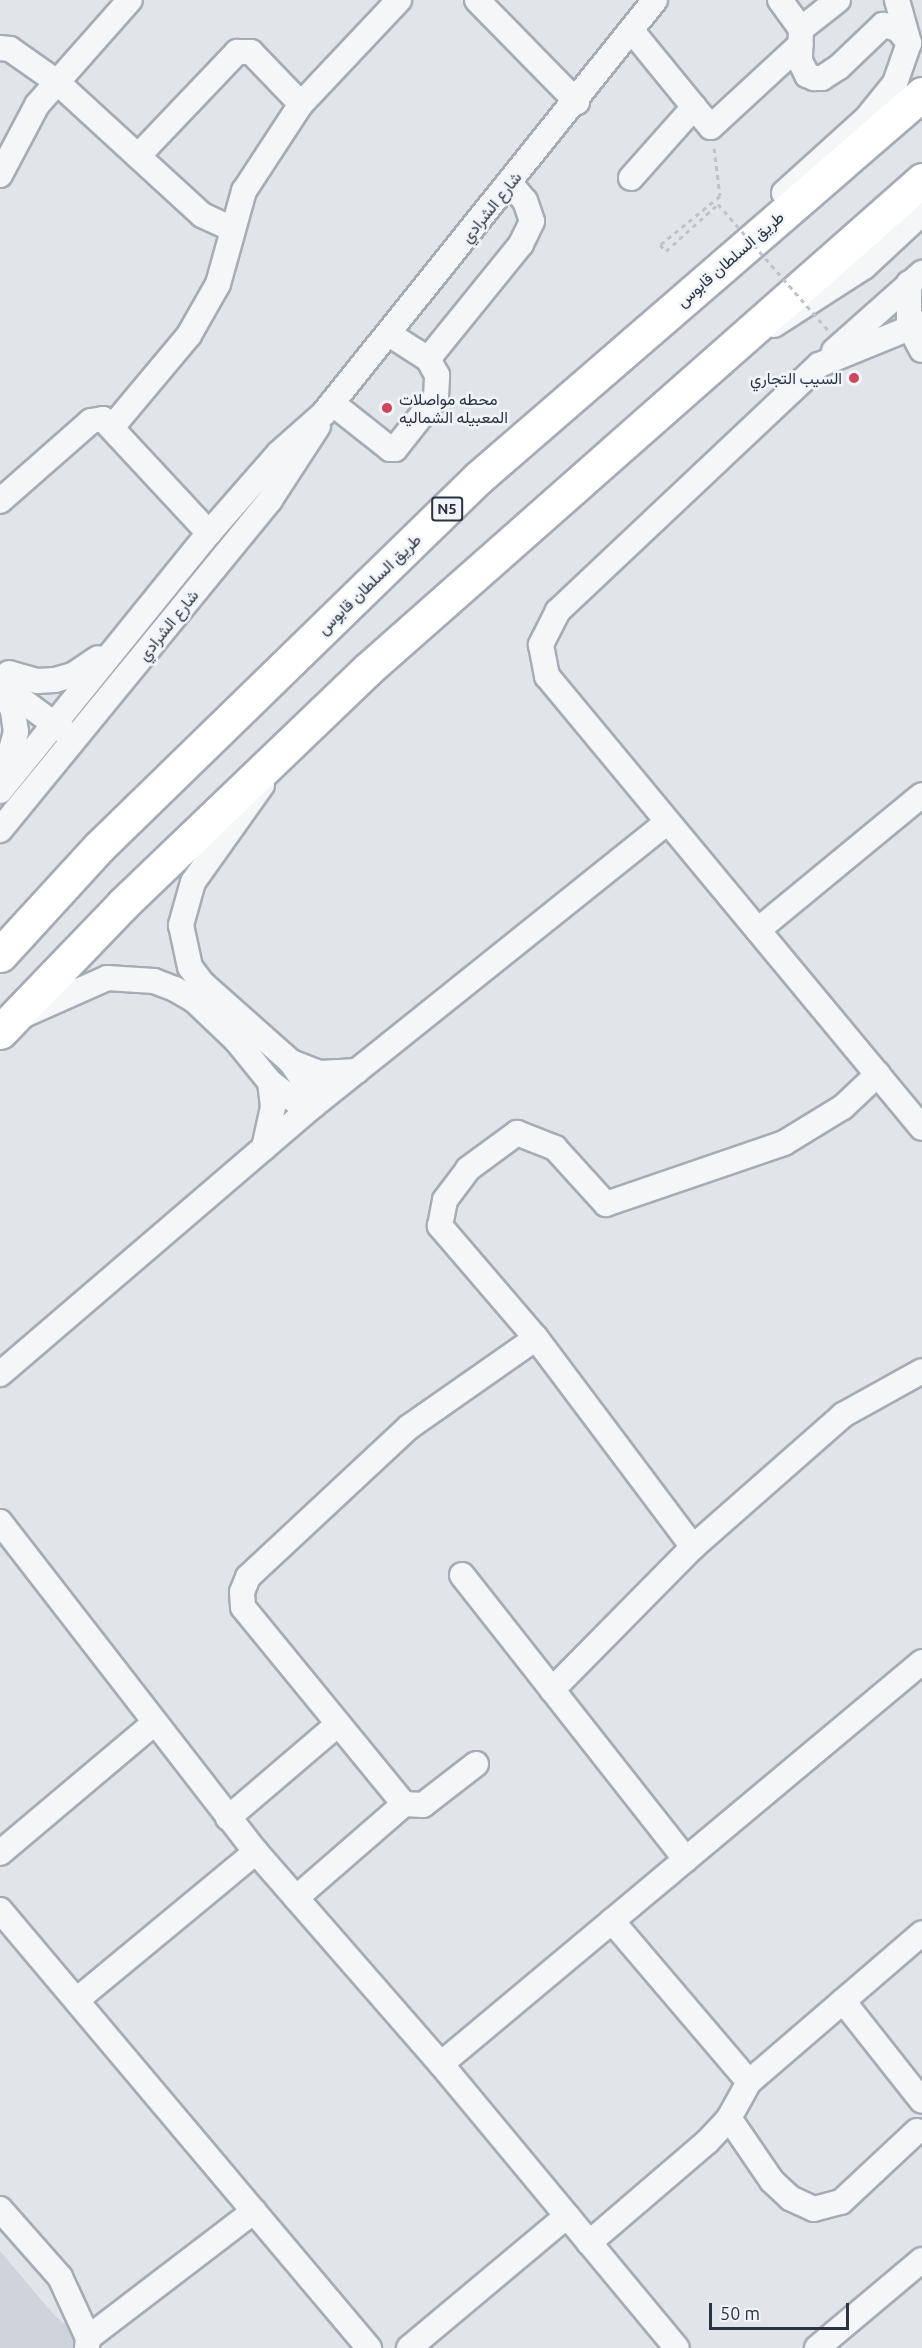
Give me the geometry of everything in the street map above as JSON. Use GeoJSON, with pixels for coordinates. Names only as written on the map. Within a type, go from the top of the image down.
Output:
{"type":"FeatureCollection","features":[{"type":"Feature","properties":{"kind":"highway","name":"طريق السلطان قابوس"},"geometry":{"type":"LineString","coordinates":[[0,955],[99,847],[478,478],[922,94]]}},
{"type":"Feature","properties":{"kind":"highway"},"geometry":{"type":"LineString","coordinates":[[5,1026],[123,904],[368,669],[922,180]]}},
{"type":"Feature","properties":{"kind":"street"},"geometry":{"type":"LineString","coordinates":[[0,175],[37,105],[130,0]]}},
{"type":"Feature","properties":{"kind":"street"},"geometry":{"type":"LineString","coordinates":[[113,426],[189,335],[219,284],[244,191],[301,104],[399,0]]}},
{"type":"Feature","properties":{"kind":"street"},"geometry":{"type":"LineString","coordinates":[[477,0],[577,102]]}},
{"type":"Feature","properties":{"kind":"street","name":"شارع الشرادي"},"geometry":{"type":"LineString","coordinates":[[0,791],[209,533],[279,453],[328,408],[577,102],[655,0]]}},
{"type":"Feature","properties":{"kind":"street"},"geometry":{"type":"LineString","coordinates":[[780,0],[801,37],[800,62],[807,75],[822,78],[883,25],[898,29],[909,43]]}},
{"type":"Feature","properties":{"kind":"street"},"geometry":{"type":"LineString","coordinates":[[632,31],[711,127],[838,0]]}},
{"type":"Feature","properties":{"kind":"street"},"geometry":{"type":"LineString","coordinates":[[619,356],[643,318],[866,119],[895,83],[909,43],[897,0]]}},
{"type":"Feature","properties":{"kind":"street"},"geometry":{"type":"LineString","coordinates":[[0,48],[10,49],[57,82],[202,215],[232,229]]}},
{"type":"Feature","properties":{"kind":"street"},"geometry":{"type":"LineString","coordinates":[[138,156],[237,52],[251,52],[301,104]]}},
{"type":"Feature","properties":{"kind":"street"},"geometry":{"type":"LineString","coordinates":[[631,178],[694,106]]}},
{"type":"Feature","properties":{"kind":"street"},"geometry":{"type":"LineString","coordinates":[[429,360],[522,244],[532,221],[525,201],[510,183]]}},
{"type":"Feature","properties":{"kind":"street"},"geometry":{"type":"LineString","coordinates":[[730,350],[789,317],[864,267],[922,213]]}},
{"type":"Feature","properties":{"kind":"street"},"geometry":{"type":"LineString","coordinates":[[915,278],[916,324],[922,350]]}},
{"type":"Feature","properties":{"kind":"street"},"geometry":{"type":"LineString","coordinates":[[915,278],[558,611],[541,645],[547,676],[666,823],[759,930],[922,1128]]}},
{"type":"Feature","properties":{"kind":"street"},"geometry":{"type":"LineString","coordinates":[[819,366],[916,324]]}},
{"type":"Feature","properties":{"kind":"street"},"geometry":{"type":"LineString","coordinates":[[328,408],[390,449],[395,449],[436,398],[437,375],[429,360],[389,334]]}},
{"type":"Feature","properties":{"kind":"street","name":"شارع الشرادي"},"geometry":{"type":"LineString","coordinates":[[0,830],[283,483],[328,408]]}},
{"type":"Feature","properties":{"kind":"street"},"geometry":{"type":"LineString","coordinates":[[0,501],[91,421],[103,419],[113,426],[209,533]]}},
{"type":"Feature","properties":{"kind":"street"},"geometry":{"type":"LineString","coordinates":[[2,677],[37,681],[64,678],[123,638]]}},
{"type":"Feature","properties":{"kind":"street"},"geometry":{"type":"LineString","coordinates":[[2,677],[82,730]]}},
{"type":"Feature","properties":{"kind":"street"},"geometry":{"type":"LineString","coordinates":[[0,783],[13,753],[16,732],[14,711],[2,677]]}},
{"type":"Feature","properties":{"kind":"street"},"geometry":{"type":"LineString","coordinates":[[277,756],[259,791],[193,882],[181,925],[184,951],[202,983],[291,1062],[311,1092],[313,1107]]}},
{"type":"Feature","properties":{"kind":"street"},"geometry":{"type":"LineString","coordinates":[[759,930],[922,795]]}},
{"type":"Feature","properties":{"kind":"street"},"geometry":{"type":"LineString","coordinates":[[0,1374],[313,1107],[666,823]]}},
{"type":"Feature","properties":{"kind":"street"},"geometry":{"type":"LineString","coordinates":[[5,1026],[41,1011],[75,990],[107,978],[154,981],[194,1000],[237,1040],[270,1082],[299,1104],[313,1107]]}},
{"type":"Feature","properties":{"kind":"street"},"geometry":{"type":"LineString","coordinates":[[291,1062],[320,1073],[357,1071]]}},
{"type":"Feature","properties":{"kind":"street"},"geometry":{"type":"LineString","coordinates":[[693,1546],[536,1338],[440,1226],[445,1200],[468,1169],[517,1133],[555,1148],[606,1204],[784,1143],[843,1107],[878,1074]]}},
{"type":"Feature","properties":{"kind":"street"},"geometry":{"type":"LineString","coordinates":[[264,1148],[273,1107],[270,1082]]}},
{"type":"Feature","properties":{"kind":"street"},"geometry":{"type":"LineString","coordinates":[[477,1764],[423,1806],[404,1804],[243,1606],[242,1592],[248,1577],[410,1427],[536,1338]]}},
{"type":"Feature","properties":{"kind":"street"},"geometry":{"type":"LineString","coordinates":[[552,1690],[693,1546],[843,1415],[922,1371]]}},
{"type":"Feature","properties":{"kind":"street"},"geometry":{"type":"LineString","coordinates":[[0,1522],[153,1724],[228,1818],[441,2064],[677,2348]]}},
{"type":"Feature","properties":{"kind":"street"},"geometry":{"type":"LineString","coordinates":[[462,1575],[686,1860]]}},
{"type":"Feature","properties":{"kind":"street"},"geometry":{"type":"LineString","coordinates":[[441,2064],[922,1662]]}},
{"type":"Feature","properties":{"kind":"street"},"geometry":{"type":"LineString","coordinates":[[0,1853],[153,1724]]}},
{"type":"Feature","properties":{"kind":"street"},"geometry":{"type":"LineString","coordinates":[[228,1818],[338,1724]]}},
{"type":"Feature","properties":{"kind":"street"},"geometry":{"type":"LineString","coordinates":[[296,1898],[404,1804]]}},
{"type":"Feature","properties":{"kind":"street"},"geometry":{"type":"LineString","coordinates":[[78,1999],[256,1852]]}},
{"type":"Feature","properties":{"kind":"street"},"geometry":{"type":"LineString","coordinates":[[0,1910],[78,1999],[369,2348]]}},
{"type":"Feature","properties":{"kind":"street"},"geometry":{"type":"LineString","coordinates":[[612,1921],[749,2082]]}},
{"type":"Feature","properties":{"kind":"street"},"geometry":{"type":"LineString","coordinates":[[589,2242],[707,2142],[729,2118],[749,2082],[922,1933]]}},
{"type":"Feature","properties":{"kind":"street"},"geometry":{"type":"LineString","coordinates":[[729,2118],[772,2181],[790,2198],[814,2209],[841,2202],[920,2134],[913,2119],[922,2102],[843,2001]]}},
{"type":"Feature","properties":{"kind":"street"},"geometry":{"type":"LineString","coordinates":[[0,2209],[60,2277],[88,2343],[254,2211]]}},
{"type":"Feature","properties":{"kind":"street"},"geometry":{"type":"LineString","coordinates":[[408,2348],[567,2216]]}},
{"type":"Feature","properties":{"kind":"street"},"geometry":{"type":"LineString","coordinates":[[817,2348],[922,2260]]}},
{"type":"Feature","properties":{"kind":"path"},"geometry":{"type":"LineString","coordinates":[[711,127],[720,196],[660,245],[666,252],[718,204],[828,330]]}},
{"type":"Feature","properties":{"kind":"shaded area"},"geometry":{"type":"Polygon","coordinates":[[[0,2251],[54,2315],[94,2348],[0,2348],[0,2251]]]}},
{"type":"Feature","properties":{"kind":"place","name":"السيب التجاري"},"geometry":{"type":"Point","coordinates":[854,378]}},
{"type":"Feature","properties":{"kind":"place","name":"محطه مواصلات المعبيله الشماليه"},"geometry":{"type":"Point","coordinates":[387,408]}}]}
